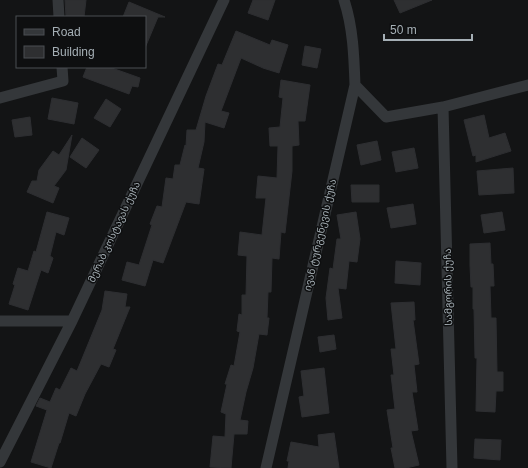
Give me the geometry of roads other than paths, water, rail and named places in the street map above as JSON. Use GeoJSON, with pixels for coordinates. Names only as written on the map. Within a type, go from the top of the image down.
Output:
{"type":"FeatureCollection","features":[{"type":"Feature","properties":{"kind":"street"},"geometry":{"type":"LineString","coordinates":[[58,0],[59,16]]}},
{"type":"Feature","properties":{"kind":"street","name":"მერაბ კოსტავას ქუჩა"},"geometry":{"type":"LineString","coordinates":[[0,462],[72,321],[224,0]]}},
{"type":"Feature","properties":{"kind":"street","name":"ივან ტურგენევის ქუჩა"},"geometry":{"type":"LineString","coordinates":[[266,468],[355,85],[354,56],[344,0]]}},
{"type":"Feature","properties":{"kind":"street"},"geometry":{"type":"LineString","coordinates":[[0,98],[63,81],[62,68]]}},
{"type":"Feature","properties":{"kind":"street"},"geometry":{"type":"LineString","coordinates":[[355,85],[386,117],[443,106],[528,85]]}},
{"type":"Feature","properties":{"kind":"street","name":"სამგორის ქუჩა"},"geometry":{"type":"LineString","coordinates":[[443,106],[452,468]]}},
{"type":"Feature","properties":{"kind":"street"},"geometry":{"type":"LineString","coordinates":[[0,321],[72,321]]}}]}
